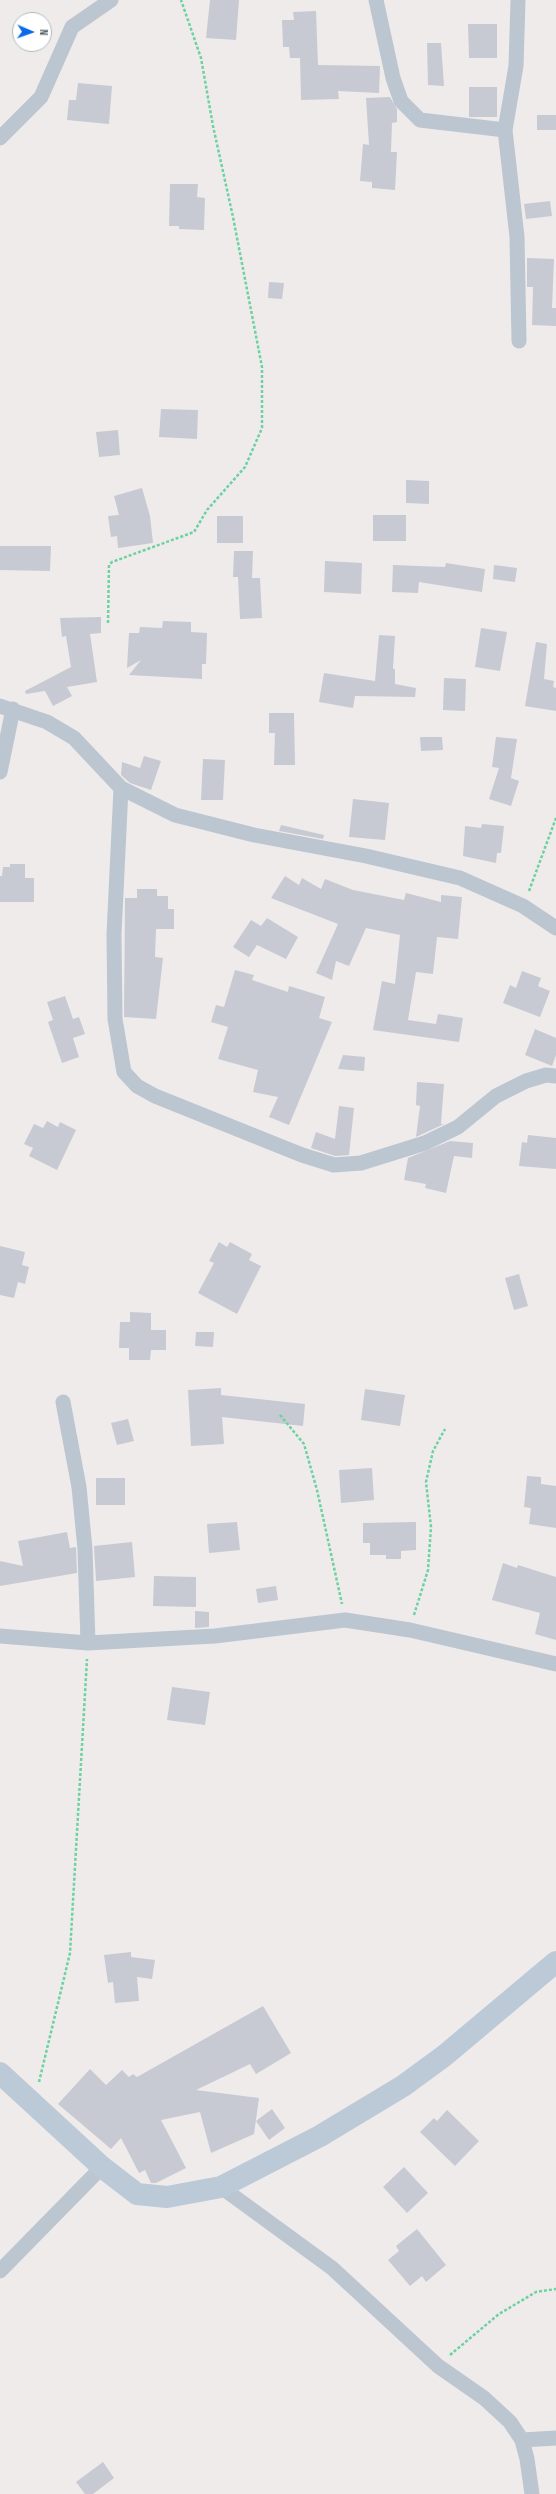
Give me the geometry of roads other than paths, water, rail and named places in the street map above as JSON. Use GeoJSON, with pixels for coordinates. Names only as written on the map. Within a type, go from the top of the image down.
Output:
{"type":"FeatureCollection","features":[{"type":"Feature","properties":{"kind":"street"},"geometry":{"type":"LineString","coordinates":[[0,138],[41,97],[72,27],[111,0]]}},
{"type":"Feature","properties":{"kind":"street"},"geometry":{"type":"LineString","coordinates":[[376,0],[393,78],[401,101],[420,120],[505,130]]}},
{"type":"Feature","properties":{"kind":"street"},"geometry":{"type":"LineString","coordinates":[[518,0],[516,66],[505,130],[517,237],[519,341]]}},
{"type":"Feature","properties":{"kind":"street"},"geometry":{"type":"LineString","coordinates":[[0,772],[6,707],[47,722],[74,738],[122,788],[175,815],[254,835],[366,856],[460,878],[523,906],[556,928]]}},
{"type":"Feature","properties":{"kind":"street"},"geometry":{"type":"LineString","coordinates":[[122,788],[114,934],[115,1019],[124,1072],[137,1086],[155,1096],[302,1155],[334,1165],[361,1163],[425,1143],[458,1127],[496,1096],[520,1084],[546,1075],[556,1076]]}},
{"type":"Feature","properties":{"kind":"street"},"geometry":{"type":"LineString","coordinates":[[63,1402],[80,1494],[85,1549],[88,1643]]}},
{"type":"Feature","properties":{"kind":"street"},"geometry":{"type":"LineString","coordinates":[[0,1636],[88,1643],[215,1636],[345,1620],[410,1630],[556,1664]]}},
{"type":"Feature","properties":{"kind":"street"},"geometry":{"type":"LineString","coordinates":[[0,2073],[34,2102],[102,2167],[137,2194],[167,2197],[221,2187],[320,2136],[403,2086],[444,2056],[554,1966]]}},
{"type":"Feature","properties":{"kind":"street"},"geometry":{"type":"LineString","coordinates":[[0,2271],[102,2167]]}},
{"type":"Feature","properties":{"kind":"street"},"geometry":{"type":"LineString","coordinates":[[221,2187],[332,2268],[438,2366],[484,2398],[510,2422],[522,2440],[527,2459],[532,2494]]}},
{"type":"Feature","properties":{"kind":"street"},"geometry":{"type":"LineString","coordinates":[[522,2440],[556,2438]]}}]}
